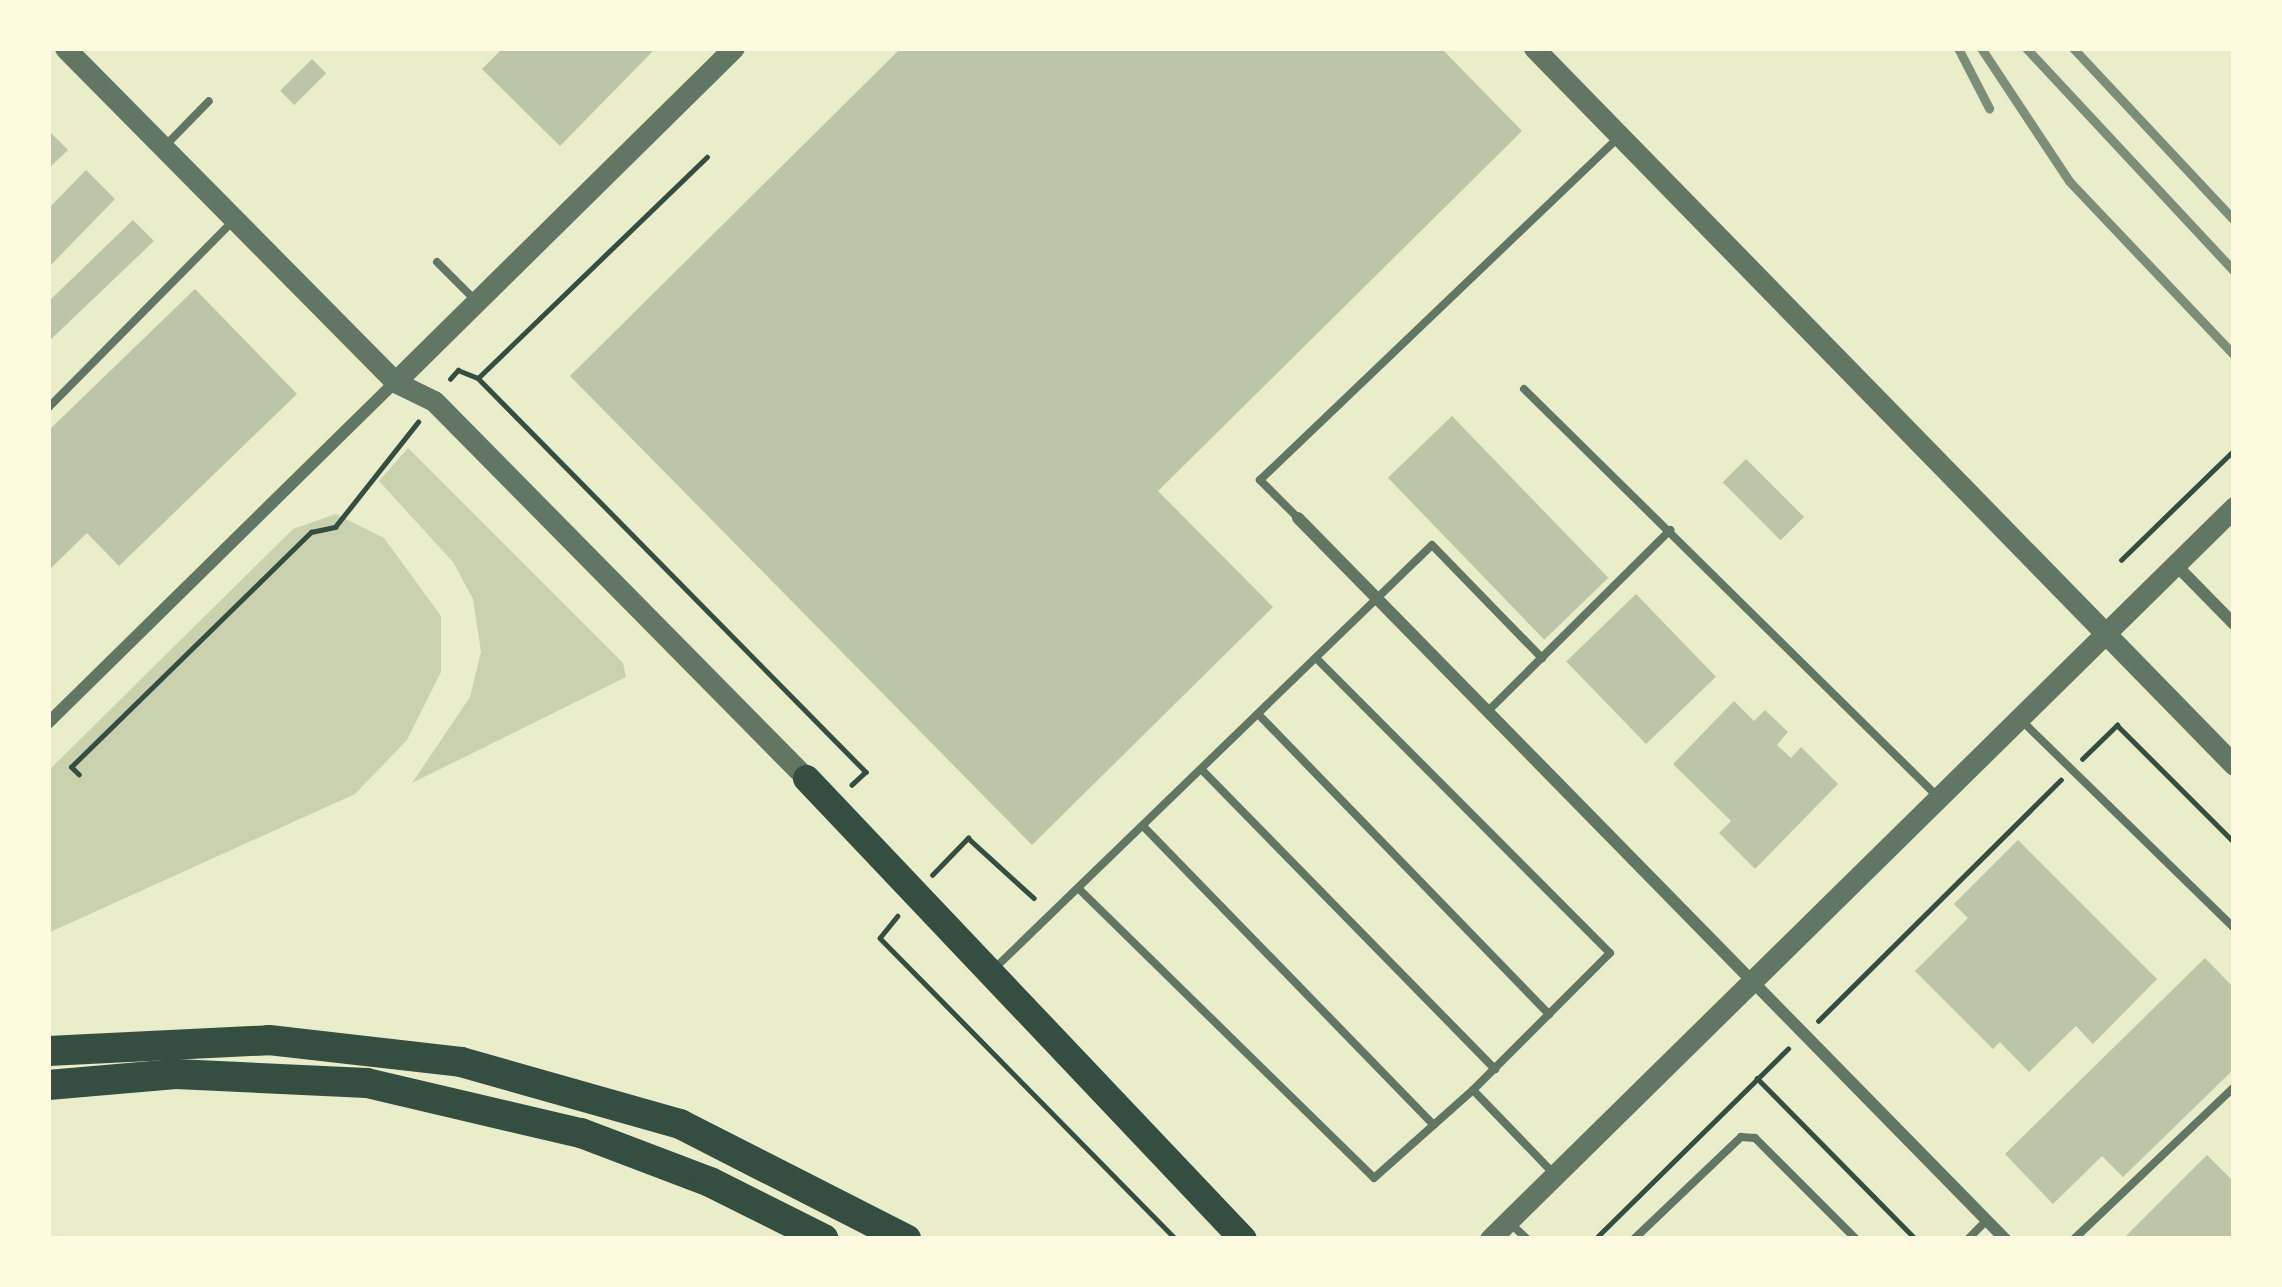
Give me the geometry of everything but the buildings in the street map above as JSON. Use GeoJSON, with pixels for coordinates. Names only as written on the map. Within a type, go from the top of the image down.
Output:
{"type":"FeatureCollection","features":[{"type":"Feature","properties":{"kind":"highway"},"geometry":{"type":"LineString","coordinates":[[48,1051],[185,1041],[349,1043],[538,1080],[746,1152],[906,1239]]}},
{"type":"Feature","properties":{"kind":"highway"},"geometry":{"type":"LineString","coordinates":[[48,1085],[261,1076],[367,1083],[500,1109],[710,1182],[824,1239]]}},
{"type":"Feature","properties":{"kind":"main road"},"geometry":{"type":"LineString","coordinates":[[806,778],[927,880],[994,969],[1243,1239]]}},
{"type":"Feature","properties":{"kind":"street"},"geometry":{"type":"LineString","coordinates":[[65,48],[395,382],[434,401],[806,778]]}},
{"type":"Feature","properties":{"kind":"street"},"geometry":{"type":"LineString","coordinates":[[48,723],[734,48]]}},
{"type":"Feature","properties":{"kind":"street"},"geometry":{"type":"LineString","coordinates":[[1534,48],[2109,631],[2234,765]]}},
{"type":"Feature","properties":{"kind":"street"},"geometry":{"type":"LineString","coordinates":[[1490,1239],[2234,507]]}},
{"type":"Feature","properties":{"kind":"street"},"geometry":{"type":"LineString","coordinates":[[1298,518],[2005,1239]]}},
{"type":"Feature","properties":{"kind":"street"},"geometry":{"type":"LineString","coordinates":[[2176,565],[2234,624]]}},
{"type":"Feature","properties":{"kind":"lane"},"geometry":{"type":"LineString","coordinates":[[164,147],[209,101]]}},
{"type":"Feature","properties":{"kind":"lane"},"geometry":{"type":"LineString","coordinates":[[1298,518],[1260,481],[1619,136]]}},
{"type":"Feature","properties":{"kind":"lane"},"geometry":{"type":"LineString","coordinates":[[48,408],[235,220]]}},
{"type":"Feature","properties":{"kind":"lane"},"geometry":{"type":"LineString","coordinates":[[437,262],[477,302]]}},
{"type":"Feature","properties":{"kind":"lane"},"geometry":{"type":"LineString","coordinates":[[1525,389],[1939,798]]}},
{"type":"Feature","properties":{"kind":"lane"},"geometry":{"type":"LineString","coordinates":[[1488,712],[1670,530]]}},
{"type":"Feature","properties":{"kind":"lane"},"geometry":{"type":"LineString","coordinates":[[994,969],[1432,545],[1542,658]]}},
{"type":"Feature","properties":{"kind":"lane"},"geometry":{"type":"LineString","coordinates":[[1078,888],[1374,1178],[1495,1069],[1610,953],[1317,659]]}},
{"type":"Feature","properties":{"kind":"lane"},"geometry":{"type":"LineString","coordinates":[[1258,715],[1549,1014]]}},
{"type":"Feature","properties":{"kind":"lane"},"geometry":{"type":"LineString","coordinates":[[2020,718],[2234,928]]}},
{"type":"Feature","properties":{"kind":"lane"},"geometry":{"type":"LineString","coordinates":[[1202,770],[1495,1069]]}},
{"type":"Feature","properties":{"kind":"lane"},"geometry":{"type":"LineString","coordinates":[[1143,826],[1434,1125]]}},
{"type":"Feature","properties":{"kind":"lane"},"geometry":{"type":"LineString","coordinates":[[2074,1239],[2234,1087]]}},
{"type":"Feature","properties":{"kind":"lane"},"geometry":{"type":"LineString","coordinates":[[1473,1090],[1555,1175]]}},
{"type":"Feature","properties":{"kind":"lane"},"geometry":{"type":"LineString","coordinates":[[1634,1239],[1741,1137],[1765,1147],[1856,1239]]}},
{"type":"Feature","properties":{"kind":"lane"},"geometry":{"type":"LineString","coordinates":[[1968,1239],[1987,1220]]}},
{"type":"Feature","properties":{"kind":"lane"},"geometry":{"type":"LineString","coordinates":[[1508,1221],[1527,1239]]}},
{"type":"Feature","properties":{"kind":"path"},"geometry":{"type":"LineString","coordinates":[[478,378],[707,157]]}},
{"type":"Feature","properties":{"kind":"path"},"geometry":{"type":"LineString","coordinates":[[79,776],[71,767],[310,532],[335,527],[458,370],[478,378],[866,772],[852,785],[868,802]]}},
{"type":"Feature","properties":{"kind":"path"},"geometry":{"type":"LineString","coordinates":[[2121,560],[2234,450]]}},
{"type":"Feature","properties":{"kind":"path"},"geometry":{"type":"LineString","coordinates":[[1595,1239],[2116,725],[2234,842]]}},
{"type":"Feature","properties":{"kind":"path"},"geometry":{"type":"LineString","coordinates":[[1034,898],[968,838],[880,938],[1176,1239]]}},
{"type":"Feature","properties":{"kind":"path"},"geometry":{"type":"LineString","coordinates":[[919,854],[927,880]]}},
{"type":"Feature","properties":{"kind":"path"},"geometry":{"type":"LineString","coordinates":[[1757,1078],[1916,1239]]}},
{"type":"Feature","properties":{"kind":"green space"},"geometry":{"type":"Polygon","coordinates":[[[408,448],[623,663],[626,677],[412,783],[470,697],[481,652],[473,599],[453,562],[379,481],[408,448]]]}},
{"type":"Feature","properties":{"kind":"green space"},"geometry":{"type":"Polygon","coordinates":[[[336,514],[384,538],[441,616],[441,672],[407,740],[355,794],[48,933],[48,771],[293,529],[336,514]]]}},
{"type":"Feature","properties":{"kind":"railway"},"geometry":{"type":"LineString","coordinates":[[1958,48],[1989,108]]}},
{"type":"Feature","properties":{"kind":"railway"},"geometry":{"type":"LineString","coordinates":[[1981,48],[2069,181],[2234,355]]}},
{"type":"Feature","properties":{"kind":"railway"},"geometry":{"type":"LineString","coordinates":[[2026,48],[2234,271]]}},
{"type":"Feature","properties":{"kind":"railway"},"geometry":{"type":"LineString","coordinates":[[2073,48],[2234,220]]}}]}
